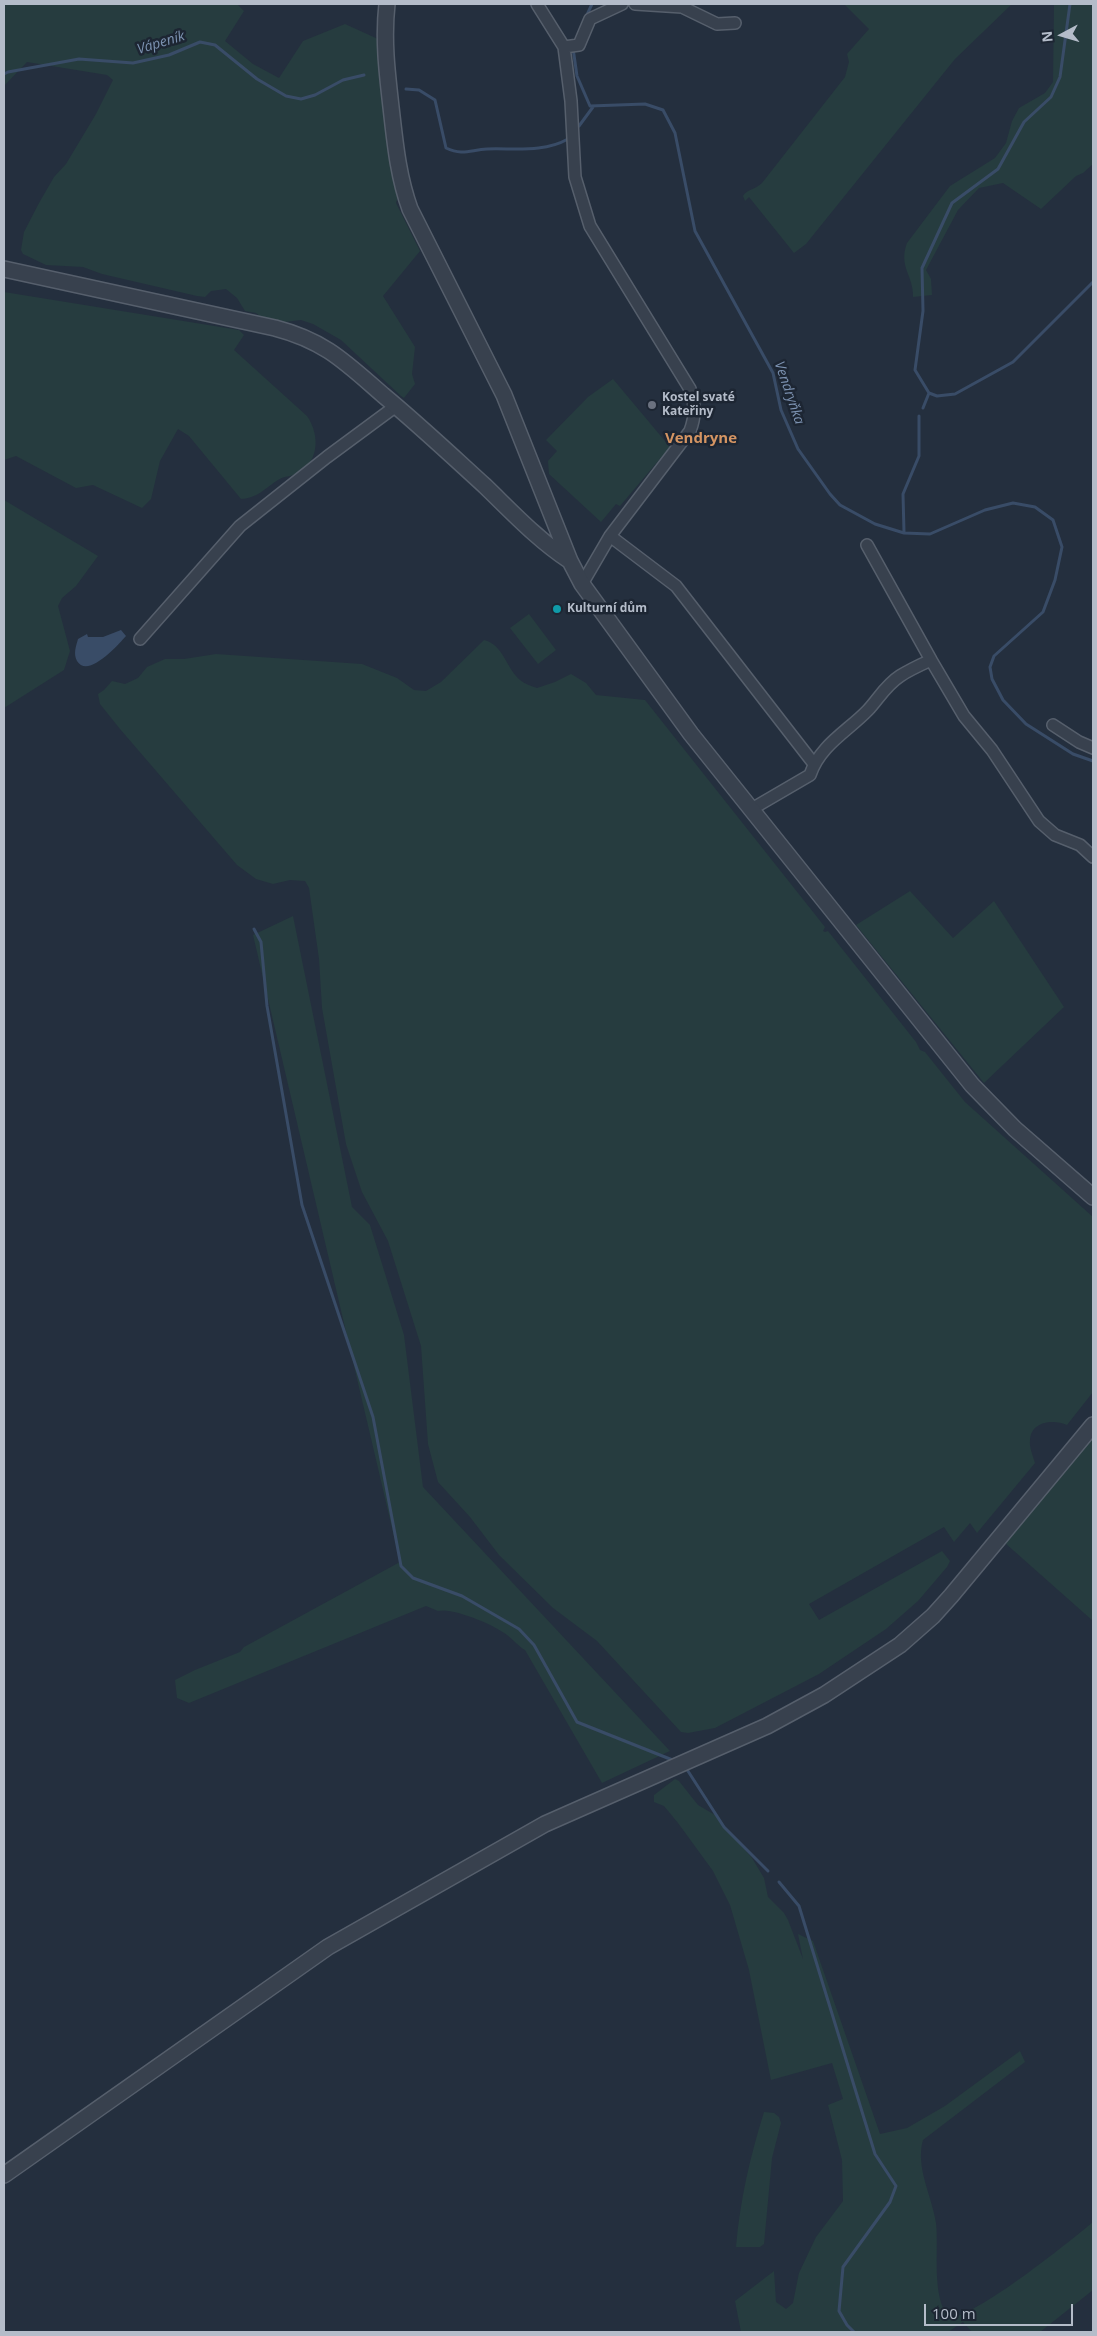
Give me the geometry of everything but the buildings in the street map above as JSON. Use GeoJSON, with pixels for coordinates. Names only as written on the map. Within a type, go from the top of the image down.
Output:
{"type":"FeatureCollection","features":[{"type":"Feature","properties":{"kind":"street"},"geometry":{"type":"LineString","coordinates":[[387,4],[384,28],[385,54],[402,186],[410,209],[504,395],[570,561],[582,584],[668,704],[750,810],[972,1085],[1015,1129],[1093,1197]]}},
{"type":"Feature","properties":{"kind":"street"},"geometry":{"type":"LineString","coordinates":[[536,4],[564,47],[571,101],[574,177],[590,226],[690,389],[695,405],[694,419],[690,431],[610,536],[582,584]]}},
{"type":"Feature","properties":{"kind":"street"},"geometry":{"type":"LineString","coordinates":[[564,47],[579,45],[590,19],[622,4]]}},
{"type":"Feature","properties":{"kind":"street"},"geometry":{"type":"LineString","coordinates":[[635,4],[682,7],[717,24],[735,23]]}},
{"type":"Feature","properties":{"kind":"street"},"geometry":{"type":"LineString","coordinates":[[4,269],[300,334],[334,353],[445,449],[547,546],[570,561]]}},
{"type":"Feature","properties":{"kind":"street"},"geometry":{"type":"LineString","coordinates":[[140,639],[240,526],[327,457],[396,406]]}},
{"type":"Feature","properties":{"kind":"street"},"geometry":{"type":"LineString","coordinates":[[610,536],[676,586],[814,764]]}},
{"type":"Feature","properties":{"kind":"street"},"geometry":{"type":"LineString","coordinates":[[867,545],[964,716],[992,750],[1039,821],[1055,835],[1080,845],[1093,858]]}},
{"type":"Feature","properties":{"kind":"street"},"geometry":{"type":"LineString","coordinates":[[750,810],[810,775],[814,764],[840,734],[869,709],[885,688],[900,676],[931,660]]}},
{"type":"Feature","properties":{"kind":"street"},"geometry":{"type":"LineString","coordinates":[[1053,725],[1079,742],[1093,748]]}},
{"type":"Feature","properties":{"kind":"street"},"geometry":{"type":"LineString","coordinates":[[4,2175],[328,1947],[545,1824],[767,1726],[824,1695],[900,1645],[933,1616],[951,1596],[1093,1425]]}},
{"type":"Feature","properties":{"kind":"green space"},"geometry":{"type":"Polygon","coordinates":[[[4,4],[237,4],[244,11],[225,41],[253,64],[279,78],[303,41],[345,24],[378,39],[399,192],[396,203],[420,251],[383,296],[415,347],[412,374],[415,384],[404,398],[341,340],[313,324],[301,320],[277,323],[256,313],[245,311],[237,298],[226,289],[211,291],[205,297],[197,296],[102,274],[83,267],[46,265],[23,254],[21,250],[24,232],[39,203],[54,177],[66,164],[96,114],[113,80],[107,75],[27,62],[4,86],[4,4]]]}},
{"type":"Feature","properties":{"kind":"green space"},"geometry":{"type":"Polygon","coordinates":[[[844,4],[1012,4],[955,59],[806,244],[794,253],[749,197],[745,201],[743,196],[746,192],[762,183],[845,77],[849,62],[847,54],[869,29],[844,4]]]}},
{"type":"Feature","properties":{"kind":"green space"},"geometry":{"type":"Polygon","coordinates":[[[1054,4],[1093,4],[1093,164],[1083,173],[1076,176],[1041,209],[1003,183],[979,188],[958,210],[926,270],[931,279],[932,295],[913,297],[913,290],[904,259],[907,243],[950,186],[995,158],[1006,143],[1012,121],[1019,108],[1045,93],[1053,82],[1054,4]]]}},
{"type":"Feature","properties":{"kind":"green space"},"geometry":{"type":"Polygon","coordinates":[[[4,292],[239,330],[244,335],[234,350],[307,416],[316,441],[313,458],[302,471],[280,479],[257,495],[241,499],[189,436],[178,429],[160,461],[151,499],[142,508],[93,485],[76,488],[16,456],[4,460],[4,292]]]}},
{"type":"Feature","properties":{"kind":"green space"},"geometry":{"type":"Polygon","coordinates":[[[613,379],[670,447],[620,506],[616,504],[601,522],[549,474],[548,461],[557,451],[546,440],[588,397],[613,379]]]}},
{"type":"Feature","properties":{"kind":"green space"},"geometry":{"type":"Polygon","coordinates":[[[4,500],[98,556],[76,586],[62,598],[58,606],[70,651],[64,670],[4,708],[4,500]]]}},
{"type":"Feature","properties":{"kind":"green space"},"geometry":{"type":"Polygon","coordinates":[[[529,614],[556,650],[538,664],[510,628],[529,614]]]}},
{"type":"Feature","properties":{"kind":"green space"},"geometry":{"type":"Polygon","coordinates":[[[484,640],[496,646],[515,675],[530,686],[537,688],[571,674],[586,683],[596,695],[645,700],[825,927],[823,931],[828,931],[916,1042],[920,1050],[925,1052],[965,1102],[1093,1217],[1093,1392],[1067,1425],[1050,1422],[1039,1425],[1034,1429],[1031,1434],[1030,1443],[1035,1463],[977,1533],[970,1523],[954,1542],[944,1527],[809,1604],[819,1620],[942,1551],[950,1561],[918,1601],[886,1629],[819,1674],[715,1728],[688,1733],[681,1732],[597,1641],[553,1608],[499,1555],[470,1517],[438,1482],[428,1444],[421,1346],[388,1241],[362,1192],[346,1144],[322,1008],[319,959],[309,888],[305,881],[290,880],[273,884],[256,879],[237,865],[120,729],[100,704],[98,694],[112,681],[125,684],[138,678],[147,667],[165,659],[184,659],[216,654],[362,664],[397,678],[414,690],[426,691],[441,682],[484,640]]]}},
{"type":"Feature","properties":{"kind":"green space"},"geometry":{"type":"Polygon","coordinates":[[[910,891],[953,938],[994,901],[1064,1007],[984,1083],[856,925],[910,891]]]}},
{"type":"Feature","properties":{"kind":"green space"},"geometry":{"type":"Polygon","coordinates":[[[293,916],[352,1207],[370,1225],[404,1335],[423,1487],[670,1751],[602,1783],[525,1650],[501,1631],[484,1622],[463,1614],[444,1610],[438,1611],[426,1606],[189,1703],[177,1698],[175,1680],[240,1652],[244,1647],[400,1562],[253,935],[293,916]]]}},
{"type":"Feature","properties":{"kind":"green space"},"geometry":{"type":"Polygon","coordinates":[[[1093,1437],[1093,1621],[1005,1543],[1093,1437]]]}},
{"type":"Feature","properties":{"kind":"green space"},"geometry":{"type":"Polygon","coordinates":[[[675,1779],[679,1781],[698,1805],[715,1815],[752,1858],[764,1878],[768,1897],[784,1913],[788,1920],[803,1959],[798,1934],[813,1941],[880,2134],[907,2128],[945,2106],[1020,2051],[1025,2062],[923,2140],[921,2161],[936,2223],[937,2272],[940,2298],[943,2309],[949,2318],[980,2305],[1000,2292],[1044,2261],[1093,2222],[1093,2290],[1040,2332],[972,2332],[963,2322],[948,2332],[741,2332],[735,2301],[774,2271],[776,2302],[786,2309],[793,2303],[799,2273],[816,2237],[843,2201],[842,2160],[828,2105],[843,2099],[832,2063],[771,2080],[749,1970],[730,1905],[713,1871],[678,1823],[664,1806],[654,1802],[654,1795],[675,1779]]]}},
{"type":"Feature","properties":{"kind":"green space"},"geometry":{"type":"Polygon","coordinates":[[[764,2112],[774,2113],[779,2117],[781,2123],[772,2158],[764,2244],[760,2247],[736,2247],[746,2179],[764,2112]]]}},
{"type":"Feature","properties":{"kind":"water"},"geometry":{"type":"Polygon","coordinates":[[[121,630],[126,636],[103,659],[88,666],[82,665],[77,661],[75,653],[78,639],[87,634],[88,637],[103,637],[121,630]]]}},
{"type":"Feature","properties":{"kind":"waterway","name":"Vendryňka"},"geometry":{"type":"LineString","coordinates":[[586,17],[592,4]]}},
{"type":"Feature","properties":{"kind":"waterway"},"geometry":{"type":"LineString","coordinates":[[923,408],[929,393],[915,370],[923,311],[922,268],[952,203],[998,169],[1024,122],[1051,97],[1060,77],[1070,4]]}},
{"type":"Feature","properties":{"kind":"waterway","name":"Vápeník"},"geometry":{"type":"LineString","coordinates":[[4,74],[79,59],[133,63],[169,55],[200,42],[215,45],[257,79],[286,96],[301,99],[315,95],[343,80],[364,75]]}},
{"type":"Feature","properties":{"kind":"waterway","name":"Vendryňka"},"geometry":{"type":"LineString","coordinates":[[573,48],[577,76],[590,106],[645,104],[663,110],[675,133],[695,231],[773,373],[781,410],[798,449],[840,505],[875,524],[904,533],[930,534],[985,510],[1013,503],[1035,507],[1053,520],[1062,547],[1055,580],[1043,612],[994,656],[990,667],[992,679],[1003,700],[1026,724],[1073,754],[1093,761]]}},
{"type":"Feature","properties":{"kind":"waterway","name":"Vápeník"},"geometry":{"type":"LineString","coordinates":[[406,89],[419,90],[435,100],[446,148],[457,152],[487,149],[539,148],[568,139]]}},
{"type":"Feature","properties":{"kind":"waterway","name":"Vápeník"},"geometry":{"type":"LineString","coordinates":[[579,126],[593,107]]}},
{"type":"Feature","properties":{"kind":"waterway"},"geometry":{"type":"LineString","coordinates":[[929,393],[937,396],[955,394],[1013,362],[1093,282]]}},
{"type":"Feature","properties":{"kind":"waterway"},"geometry":{"type":"LineString","coordinates":[[904,532],[903,494],[919,456],[919,416]]}},
{"type":"Feature","properties":{"kind":"waterway"},"geometry":{"type":"LineString","coordinates":[[254,929],[261,942],[267,1006],[302,1205],[373,1417],[401,1566],[413,1578],[462,1596],[519,1629],[534,1645],[577,1722],[675,1761]]}},
{"type":"Feature","properties":{"kind":"waterway"},"geometry":{"type":"LineString","coordinates":[[686,1768],[724,1827],[768,1871]]}},
{"type":"Feature","properties":{"kind":"waterway"},"geometry":{"type":"LineString","coordinates":[[779,1882],[799,1906],[875,2154],[896,2186],[890,2202],[843,2267],[839,2311],[847,2325],[854,2332]]}},
{"type":"Feature","properties":{"kind":"place","name":"Kostel svaté Kateřiny"},"geometry":{"type":"Point","coordinates":[652,405]}},
{"type":"Feature","properties":{"kind":"place","name":"Kulturní dům"},"geometry":{"type":"Point","coordinates":[557,609]}},
{"type":"Feature","properties":{"kind":"district","name":"Vendryne"},"geometry":{"type":"Point","coordinates":[701,439]}}]}
